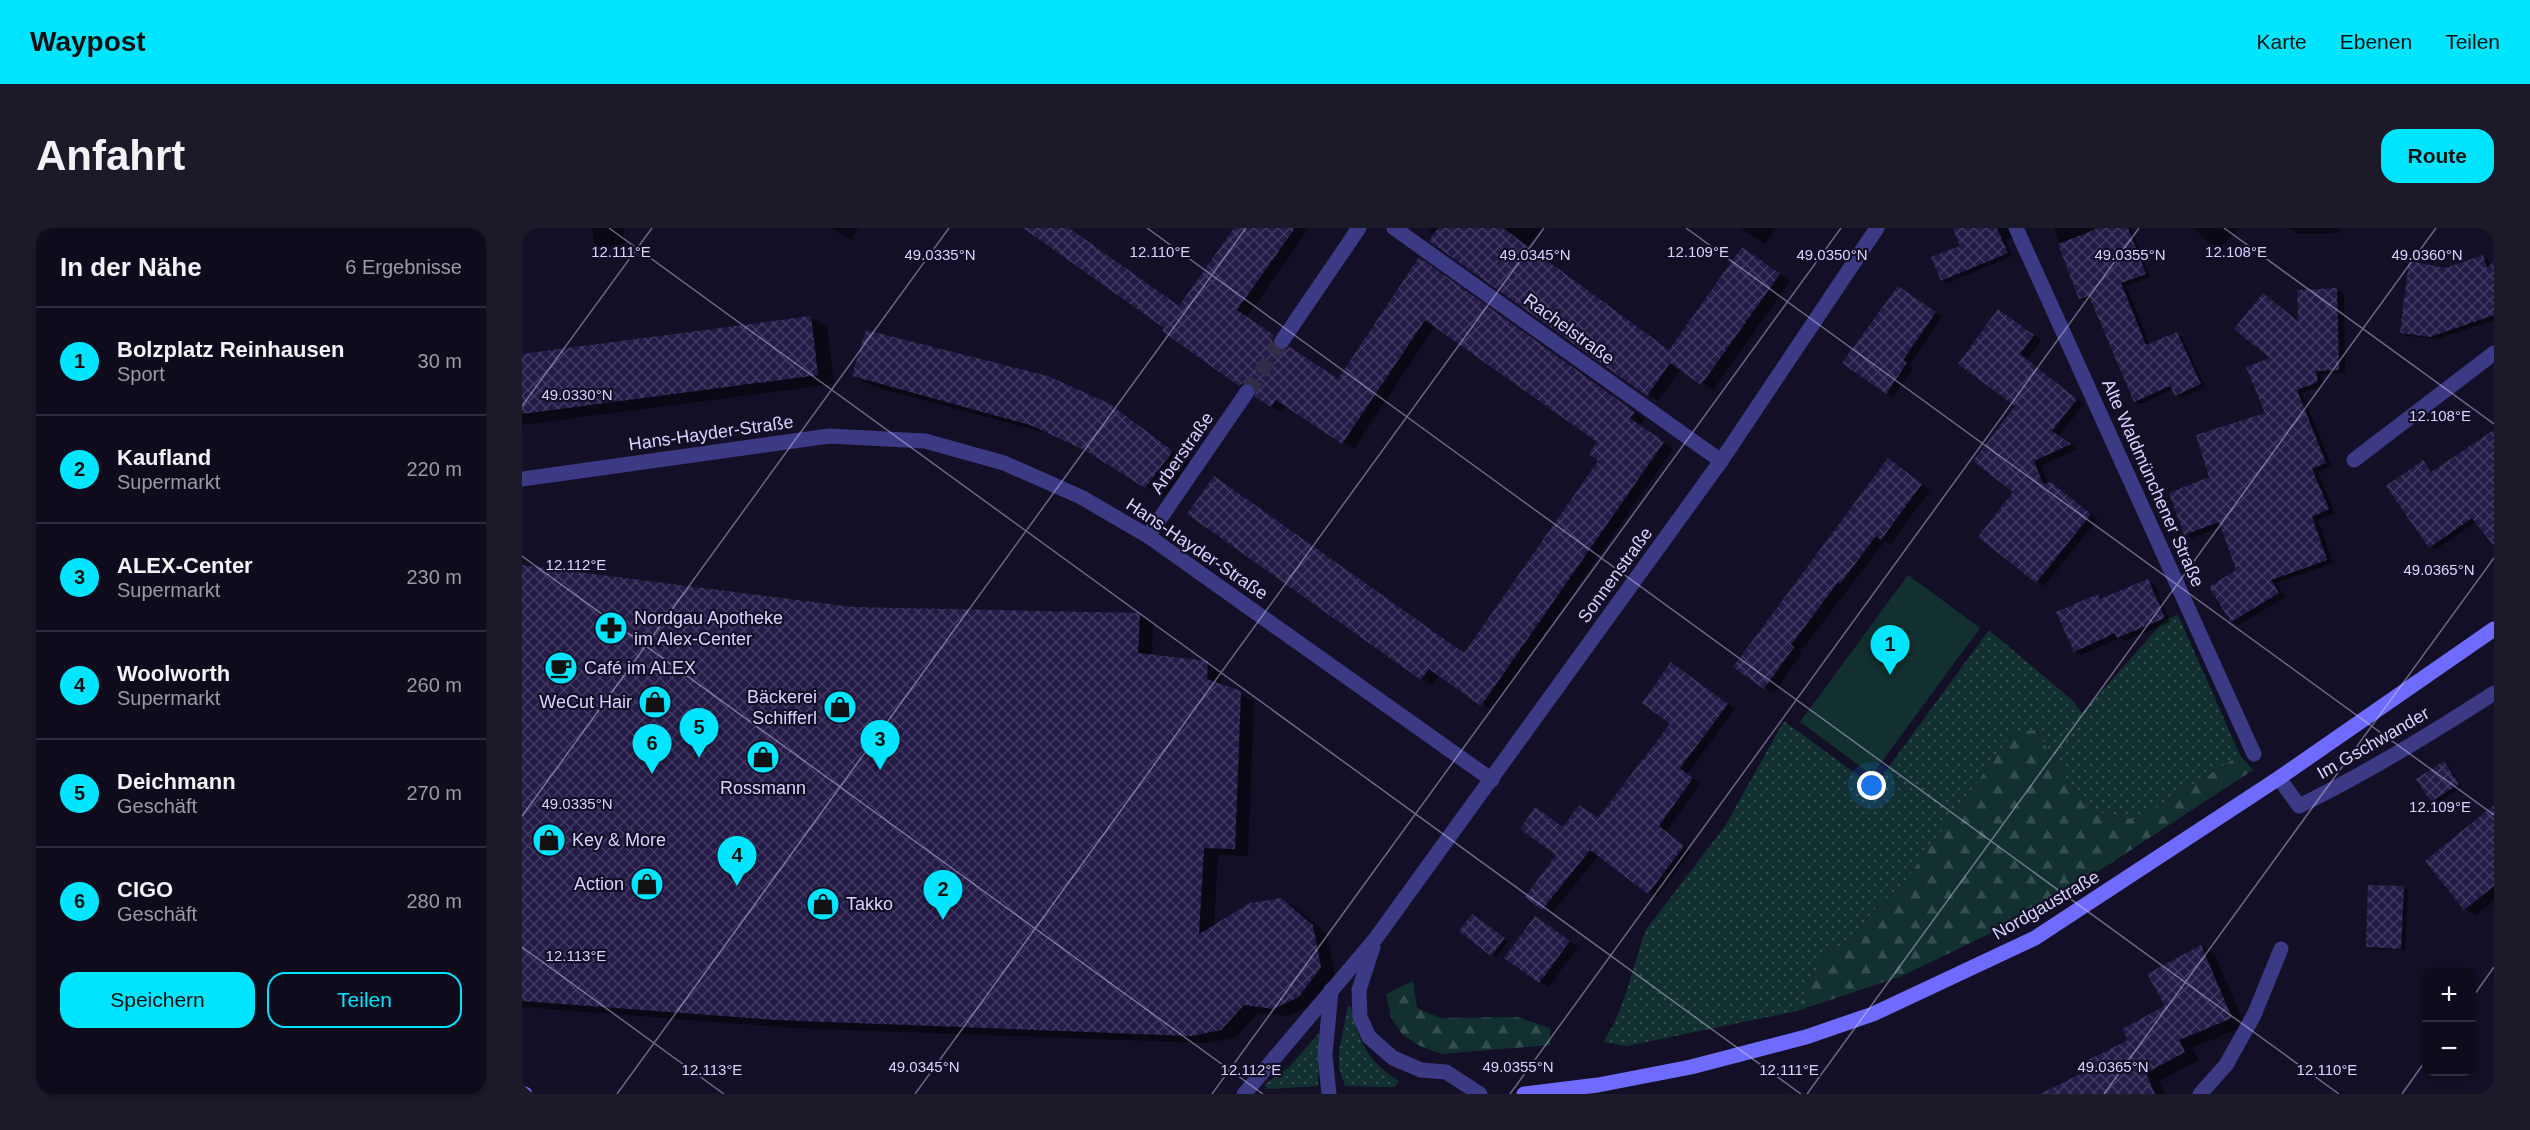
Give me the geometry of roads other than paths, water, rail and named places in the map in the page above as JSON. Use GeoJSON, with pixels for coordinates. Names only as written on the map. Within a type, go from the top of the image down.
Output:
{"type":"FeatureCollection","features":[{"type":"Feature","properties":{"kind":"main road","name":"Nordgaustraße"},"geometry":{"type":"LineString","coordinates":[[1524,1094],[1598,1085],[1691,1067],[1806,1037],[1873,1014],[2035,938],[2279,778],[2494,629]]}},
{"type":"Feature","properties":{"kind":"street"},"geometry":{"type":"LineString","coordinates":[[1282,341],[1359,228]]}},
{"type":"Feature","properties":{"kind":"street","name":"Rachelstraße"},"geometry":{"type":"LineString","coordinates":[[1394,228],[1720,461]]}},
{"type":"Feature","properties":{"kind":"street","name":"Sonnenstraße"},"geometry":{"type":"LineString","coordinates":[[1244,1094],[1376,938],[1720,461],[1877,228]]}},
{"type":"Feature","properties":{"kind":"street","name":"Alte Waldmünchener Straße"},"geometry":{"type":"LineString","coordinates":[[2016,228],[2254,754]]}},
{"type":"Feature","properties":{"kind":"street"},"geometry":{"type":"LineString","coordinates":[[2354,460],[2494,353]]}},
{"type":"Feature","properties":{"kind":"street","name":"Arberstraße"},"geometry":{"type":"LineString","coordinates":[[1148,536],[1247,392]]}},
{"type":"Feature","properties":{"kind":"street","name":"Hans-Hayder-Straße"},"geometry":{"type":"LineString","coordinates":[[522,479],[829,436],[925,441],[1004,463],[1081,497],[1148,536],[1491,780]]}},
{"type":"Feature","properties":{"kind":"street","name":"Im Gschwander"},"geometry":{"type":"LineString","coordinates":[[2279,778],[2299,806],[2352,780],[2413,745],[2494,693]]}},
{"type":"Feature","properties":{"kind":"street","name":"Sonnenstraße"},"geometry":{"type":"LineString","coordinates":[[1376,938],[1359,990],[1360,1017],[1369,1037],[1393,1058],[1421,1070],[1446,1072],[1480,1094]]}},
{"type":"Feature","properties":{"kind":"street"},"geometry":{"type":"LineString","coordinates":[[2200,1094],[2226,1065],[2254,1015],[2281,949]]}},
{"type":"Feature","properties":{"kind":"street"},"geometry":{"type":"LineString","coordinates":[[1329,1094],[1325,1055],[1331,990]]}},
{"type":"Feature","properties":{"kind":"tunnel"},"geometry":{"type":"LineString","coordinates":[[1247,392],[1282,341]]}},
{"type":"Feature","properties":{"kind":"place","name":"Nordgau Apotheke im Alex-Center"},"geometry":{"type":"Point","coordinates":[611,628]}},
{"type":"Feature","properties":{"kind":"place","name":"Café im ALEX"},"geometry":{"type":"Point","coordinates":[561,668]}},
{"type":"Feature","properties":{"kind":"place","name":"Bolzplatz Reinhausen"},"geometry":{"type":"Point","coordinates":[1890,675]}},
{"type":"Feature","properties":{"kind":"place","name":"WeCut Hair"},"geometry":{"type":"Point","coordinates":[655,702]}},
{"type":"Feature","properties":{"kind":"place","name":"Bäckerei Schifferl"},"geometry":{"type":"Point","coordinates":[840,707]}},
{"type":"Feature","properties":{"kind":"place","name":"Rossmann"},"geometry":{"type":"Point","coordinates":[763,757]}},
{"type":"Feature","properties":{"kind":"place","name":"Deichmann"},"geometry":{"type":"Point","coordinates":[699,758]}},
{"type":"Feature","properties":{"kind":"place","name":"ALEX-Center"},"geometry":{"type":"Point","coordinates":[880,770]}},
{"type":"Feature","properties":{"kind":"place","name":"CIGO"},"geometry":{"type":"Point","coordinates":[652,774]}},
{"type":"Feature","properties":{"kind":"place","name":"Key & More"},"geometry":{"type":"Point","coordinates":[549,840]}},
{"type":"Feature","properties":{"kind":"place","name":"Action"},"geometry":{"type":"Point","coordinates":[647,884]}},
{"type":"Feature","properties":{"kind":"place","name":"Woolworth"},"geometry":{"type":"Point","coordinates":[737,886]}},
{"type":"Feature","properties":{"kind":"place","name":"Takko"},"geometry":{"type":"Point","coordinates":[823,904]}},
{"type":"Feature","properties":{"kind":"place","name":"Kaufland"},"geometry":{"type":"Point","coordinates":[943,920]}}]}
